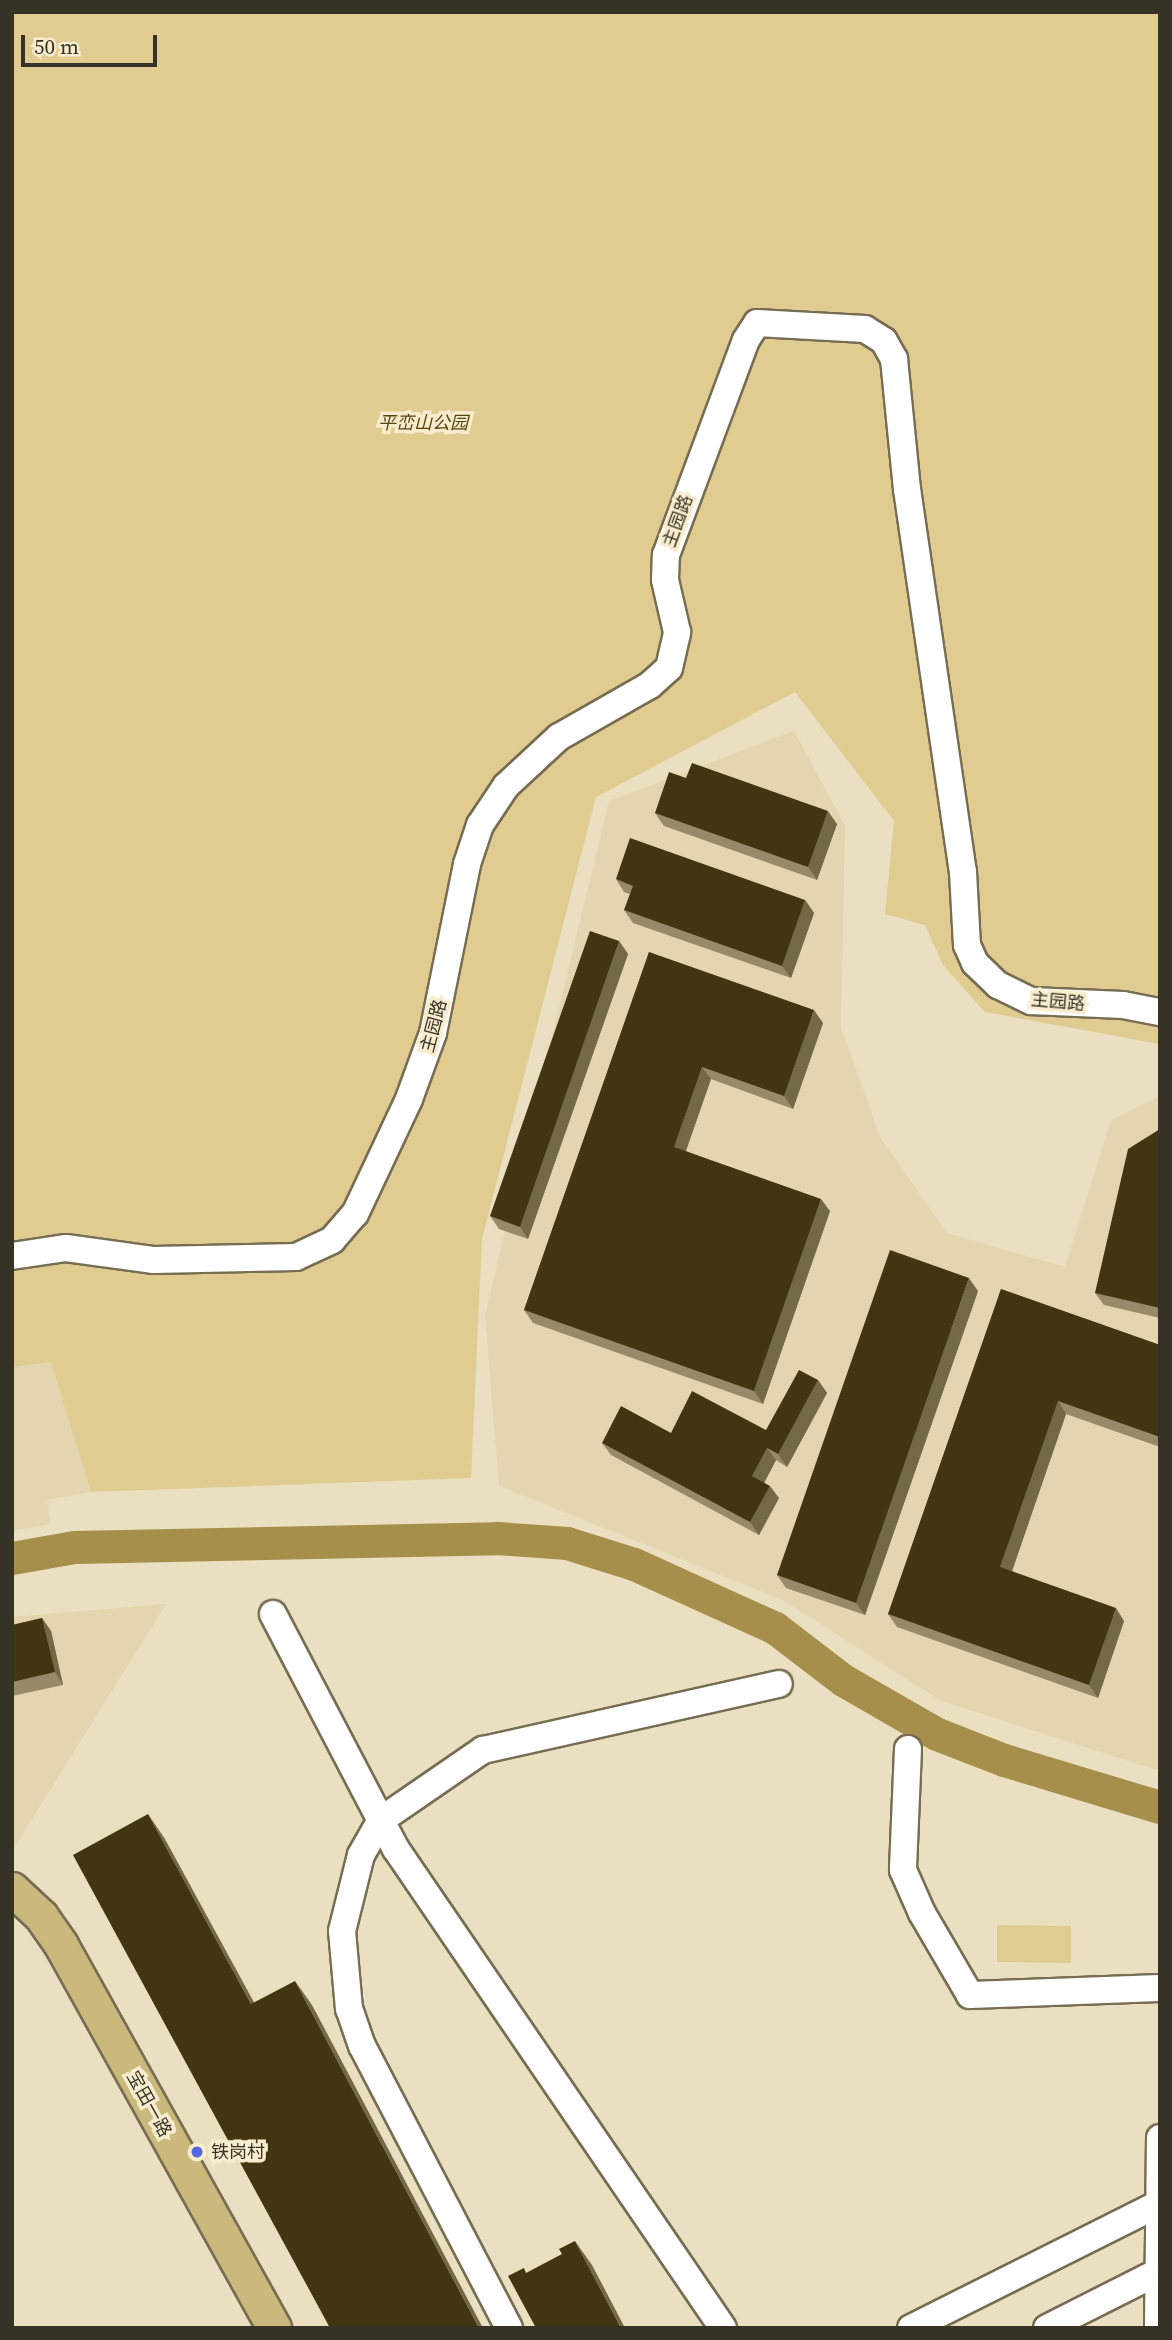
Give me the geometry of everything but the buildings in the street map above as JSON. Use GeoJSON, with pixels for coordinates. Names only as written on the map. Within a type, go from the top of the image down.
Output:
{"type":"FeatureCollection","features":[{"type":"Feature","properties":{"kind":"main road","name":"宝田一路"},"geometry":{"type":"LineString","coordinates":[[12,1889],[41,1916],[61,1945],[274,2328]]}},
{"type":"Feature","properties":{"kind":"main road","name":"宝田一路"},"geometry":{"type":"LineString","coordinates":[[12,1916],[45,1960],[248,2328]]}},
{"type":"Feature","properties":{"kind":"street","name":"主园路"},"geometry":{"type":"LineString","coordinates":[[12,1256],[66,1248],[154,1260],[296,1257],[331,1240],[355,1214],[409,1099],[433,1033],[467,864],[480,825],[506,786],[559,737],[650,685],[669,668],[677,632],[665,580],[666,555],[746,340],[757,323],[865,329],[884,341],[894,359],[906,489],[962,872],[967,945],[975,963],[998,985],[1031,1001],[1123,1005],[1160,1012]]}},
{"type":"Feature","properties":{"kind":"street"},"geometry":{"type":"LineString","coordinates":[[273,1614],[396,1849],[723,2328]]}},
{"type":"Feature","properties":{"kind":"street"},"geometry":{"type":"LineString","coordinates":[[509,2328],[362,2046],[349,2009],[342,1970],[346,1905],[361,1855],[381,1820],[483,1750],[779,1684]]}},
{"type":"Feature","properties":{"kind":"street"},"geometry":{"type":"LineString","coordinates":[[908,1749],[903,1870],[970,1995],[1160,1988]]}},
{"type":"Feature","properties":{"kind":"street"},"geometry":{"type":"LineString","coordinates":[[1158,2328],[1160,2138]]}},
{"type":"Feature","properties":{"kind":"street"},"geometry":{"type":"LineString","coordinates":[[911,2328],[1159,2204]]}},
{"type":"Feature","properties":{"kind":"street"},"geometry":{"type":"LineString","coordinates":[[1047,2328],[1158,2272]]}},
{"type":"Feature","properties":{"kind":"shaded area"},"geometry":{"type":"Polygon","coordinates":[[[794,731],[845,826],[841,1027],[880,1137],[947,1233],[1065,1267],[1111,1120],[1160,1096],[1160,1771],[941,1701],[783,1600],[499,1486],[485,1315],[609,801],[794,731]]]}},
{"type":"Feature","properties":{"kind":"shaded area"},"geometry":{"type":"Polygon","coordinates":[[[51,1362],[91,1492],[47,1500],[51,1524],[12,1531],[12,1367],[51,1362]]]}},
{"type":"Feature","properties":{"kind":"shaded area"},"geometry":{"type":"Polygon","coordinates":[[[166,1604],[12,1851],[12,1617],[166,1604]]]}},
{"type":"Feature","properties":{"kind":"green space","name":"平峦山公园"},"geometry":{"type":"Polygon","coordinates":[[[12,12],[1160,12],[1160,1044],[985,1012],[943,965],[925,925],[885,914],[894,821],[795,692],[596,797],[482,1239],[471,1478],[91,1492],[51,1362],[12,1367],[12,12]]]}},
{"type":"Feature","properties":{"kind":"green space"},"geometry":{"type":"Polygon","coordinates":[[[997,1925],[1071,1926],[1071,1963],[997,1962],[997,1925]]]}},
{"type":"Feature","properties":{"kind":"waterway"},"geometry":{"type":"LineString","coordinates":[[12,1558],[74,1547],[497,1538],[567,1543],[634,1564],[775,1628],[843,1680],[937,1734],[1004,1760],[1160,1807]]}},
{"type":"Feature","properties":{"kind":"place","name":"铁岗村"},"geometry":{"type":"Point","coordinates":[197,2152]}}]}
